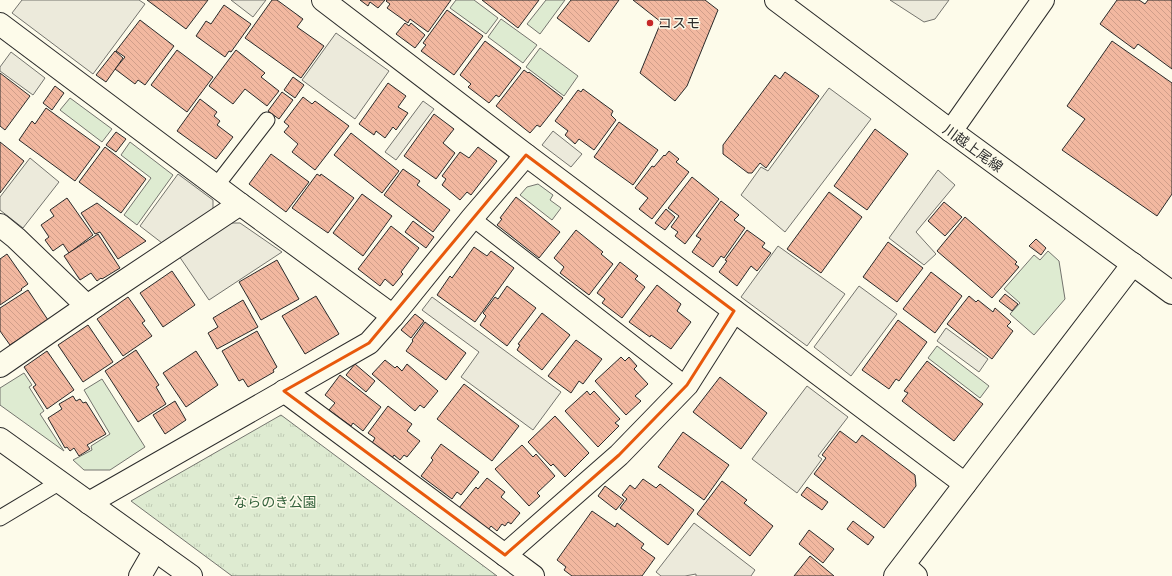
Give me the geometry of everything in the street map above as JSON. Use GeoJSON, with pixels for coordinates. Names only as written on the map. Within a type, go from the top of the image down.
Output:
{"type":"FeatureCollection","features":[{"type":"Feature","properties":{"kind":"street"},"geometry":{"type":"LineString","coordinates":[[323,0],[526,155],[965,484]]}},
{"type":"Feature","properties":{"kind":"street","name":"川越上尾線"},"geometry":{"type":"LineString","coordinates":[[776,0],[951,131],[1172,293]]}},
{"type":"Feature","properties":{"kind":"street"},"geometry":{"type":"LineString","coordinates":[[951,131],[1043,0]]}},
{"type":"Feature","properties":{"kind":"street"},"geometry":{"type":"LineString","coordinates":[[0,24],[240,204],[393,316]]}},
{"type":"Feature","properties":{"kind":"street"},"geometry":{"type":"LineString","coordinates":[[89,503],[369,342],[393,316],[472,218],[526,155]]}},
{"type":"Feature","properties":{"kind":"street"},"geometry":{"type":"LineString","coordinates":[[0,366],[240,204]]}},
{"type":"Feature","properties":{"kind":"street"},"geometry":{"type":"LineString","coordinates":[[0,225],[16,238],[87,306]]}},
{"type":"Feature","properties":{"kind":"street"},"geometry":{"type":"LineString","coordinates":[[905,572],[965,484],[1133,264]]}},
{"type":"Feature","properties":{"kind":"street"},"geometry":{"type":"LineString","coordinates":[[505,555],[619,455],[687,385],[734,310]]}},
{"type":"Feature","properties":{"kind":"street"},"geometry":{"type":"LineString","coordinates":[[284,391],[534,576]]}},
{"type":"Feature","properties":{"kind":"street"},"geometry":{"type":"LineString","coordinates":[[0,439],[191,576]]}},
{"type":"Feature","properties":{"kind":"street"},"geometry":{"type":"LineString","coordinates":[[140,576],[155,550]]}},
{"type":"Feature","properties":{"kind":"lane"},"geometry":{"type":"LineString","coordinates":[[216,186],[267,120]]}},
{"type":"Feature","properties":{"kind":"lane"},"geometry":{"type":"LineString","coordinates":[[472,218],[687,385]]}},
{"type":"Feature","properties":{"kind":"lane"},"geometry":{"type":"LineString","coordinates":[[0,518],[60,482]]}},
{"type":"Feature","properties":{"kind":"highlighted area"},"geometry":{"type":"Polygon","coordinates":[[[526,155],[734,311],[687,385],[619,455],[505,555],[284,391],[369,343],[526,155]]]}},
{"type":"Feature","properties":{"kind":"green space"},"geometry":{"type":"Polygon","coordinates":[[[456,0],[474,0],[498,18],[486,34],[450,8],[456,0]]]}},
{"type":"Feature","properties":{"kind":"green space"},"geometry":{"type":"Polygon","coordinates":[[[546,0],[565,0],[540,34],[527,24],[546,0]]]}},
{"type":"Feature","properties":{"kind":"green space"},"geometry":{"type":"Polygon","coordinates":[[[501,19],[537,45],[523,63],[488,37],[501,19]]]}},
{"type":"Feature","properties":{"kind":"green space"},"geometry":{"type":"Polygon","coordinates":[[[540,48],[578,76],[564,96],[526,67],[540,48]]]}},
{"type":"Feature","properties":{"kind":"green space"},"geometry":{"type":"Polygon","coordinates":[[[70,98],[112,129],[102,142],[60,110],[70,98]]]}},
{"type":"Feature","properties":{"kind":"green space"},"geometry":{"type":"Polygon","coordinates":[[[130,142],[173,175],[137,225],[124,215],[151,178],[121,155],[130,142]]]}},
{"type":"Feature","properties":{"kind":"green space"},"geometry":{"type":"Polygon","coordinates":[[[538,184],[553,195],[550,200],[561,208],[552,220],[520,195],[527,187],[538,184]]]}},
{"type":"Feature","properties":{"kind":"green space"},"geometry":{"type":"Polygon","coordinates":[[[1048,251],[1059,261],[1065,299],[1034,335],[1010,314],[1020,303],[1004,289],[1034,255],[1040,260],[1048,251]]]}},
{"type":"Feature","properties":{"kind":"green space"},"geometry":{"type":"Polygon","coordinates":[[[937,346],[989,386],[980,398],[928,358],[937,346]]]}},
{"type":"Feature","properties":{"kind":"green space"},"geometry":{"type":"Polygon","coordinates":[[[24,373],[32,385],[29,387],[44,411],[40,414],[64,451],[0,405],[0,388],[24,373]]]}},
{"type":"Feature","properties":{"kind":"green space"},"geometry":{"type":"Polygon","coordinates":[[[102,379],[145,447],[110,470],[84,470],[73,460],[92,450],[91,446],[110,434],[84,390],[102,379]]]}},
{"type":"Feature","properties":{"kind":"green space","name":"ならのき公園"},"geometry":{"type":"Polygon","coordinates":[[[281,415],[497,576],[232,576],[131,501],[281,415]]]}},
{"type":"Feature","properties":{"kind":"shaded area"},"geometry":{"type":"Polygon","coordinates":[[[22,0],[139,0],[145,4],[93,74],[12,13],[22,0]]]}},
{"type":"Feature","properties":{"kind":"shaded area"},"geometry":{"type":"Polygon","coordinates":[[[231,0],[266,0],[253,17],[231,0]]]}},
{"type":"Feature","properties":{"kind":"shaded area"},"geometry":{"type":"Polygon","coordinates":[[[890,0],[949,0],[935,19],[924,22],[890,0]]]}},
{"type":"Feature","properties":{"kind":"shaded area"},"geometry":{"type":"Polygon","coordinates":[[[336,33],[389,71],[355,119],[302,80],[336,33]]]}},
{"type":"Feature","properties":{"kind":"shaded area"},"geometry":{"type":"Polygon","coordinates":[[[11,52],[45,78],[33,95],[0,71],[0,67],[11,52]]]}},
{"type":"Feature","properties":{"kind":"shaded area"},"geometry":{"type":"Polygon","coordinates":[[[829,88],[871,119],[785,232],[741,195],[761,167],[768,171],[829,88]]]}},
{"type":"Feature","properties":{"kind":"shaded area"},"geometry":{"type":"Polygon","coordinates":[[[423,101],[434,109],[396,160],[385,152],[423,101]]]}},
{"type":"Feature","properties":{"kind":"shaded area"},"geometry":{"type":"Polygon","coordinates":[[[553,131],[582,154],[571,167],[542,145],[553,131]]]}},
{"type":"Feature","properties":{"kind":"shaded area"},"geometry":{"type":"Polygon","coordinates":[[[30,158],[59,182],[23,228],[0,210],[0,197],[30,158]]]}},
{"type":"Feature","properties":{"kind":"shaded area"},"geometry":{"type":"Polygon","coordinates":[[[938,170],[955,185],[916,232],[936,254],[924,265],[889,238],[938,170]]]}},
{"type":"Feature","properties":{"kind":"shaded area"},"geometry":{"type":"Polygon","coordinates":[[[178,174],[213,200],[213,210],[162,243],[140,226],[178,174]]]}},
{"type":"Feature","properties":{"kind":"shaded area"},"geometry":{"type":"Polygon","coordinates":[[[229,223],[240,223],[282,252],[209,300],[179,256],[229,223]]]}},
{"type":"Feature","properties":{"kind":"shaded area"},"geometry":{"type":"Polygon","coordinates":[[[778,246],[845,294],[807,346],[741,297],[778,246]]]}},
{"type":"Feature","properties":{"kind":"shaded area"},"geometry":{"type":"Polygon","coordinates":[[[859,286],[897,314],[851,376],[814,347],[859,286]]]}},
{"type":"Feature","properties":{"kind":"shaded area"},"geometry":{"type":"Polygon","coordinates":[[[432,297],[561,392],[533,430],[461,377],[479,352],[422,310],[432,297]]]}},
{"type":"Feature","properties":{"kind":"shaded area"},"geometry":{"type":"Polygon","coordinates":[[[946,328],[988,359],[979,372],[937,341],[946,328]]]}},
{"type":"Feature","properties":{"kind":"shaded area"},"geometry":{"type":"Polygon","coordinates":[[[807,386],[848,417],[818,456],[822,459],[797,493],[752,459],[807,386]]]}},
{"type":"Feature","properties":{"kind":"shaded area"},"geometry":{"type":"Polygon","coordinates":[[[694,523],[755,570],[751,576],[696,576],[696,574],[685,576],[661,576],[656,572],[694,523]]]}},
{"type":"Feature","properties":{"kind":"building"},"geometry":{"type":"Polygon","coordinates":[[[147,0],[208,0],[186,29],[147,0]]]}},
{"type":"Feature","properties":{"kind":"building"},"geometry":{"type":"Polygon","coordinates":[[[272,0],[277,0],[303,19],[297,27],[324,46],[301,78],[245,38],[272,0]]]}},
{"type":"Feature","properties":{"kind":"building"},"geometry":{"type":"Polygon","coordinates":[[[360,0],[385,0],[378,8],[370,2],[368,6],[360,0]]]}},
{"type":"Feature","properties":{"kind":"building"},"geometry":{"type":"Polygon","coordinates":[[[451,0],[428,32],[410,19],[408,23],[387,8],[390,4],[386,1],[451,0]]]}},
{"type":"Feature","properties":{"kind":"building"},"geometry":{"type":"Polygon","coordinates":[[[482,0],[539,0],[518,28],[482,0]]]}},
{"type":"Feature","properties":{"kind":"building"},"geometry":{"type":"Polygon","coordinates":[[[571,0],[619,0],[589,42],[557,18],[571,0]]]}},
{"type":"Feature","properties":{"kind":"building"},"geometry":{"type":"Polygon","coordinates":[[[633,0],[705,0],[718,10],[687,86],[675,101],[640,73],[661,22],[633,0]]]}},
{"type":"Feature","properties":{"kind":"building"},"geometry":{"type":"Polygon","coordinates":[[[1117,0],[1139,0],[1145,4],[1148,0],[1172,0],[1172,69],[1138,44],[1134,49],[1100,24],[1117,0]]]}},
{"type":"Feature","properties":{"kind":"building"},"geometry":{"type":"Polygon","coordinates":[[[224,5],[251,24],[231,52],[229,51],[225,57],[196,36],[206,21],[211,24],[224,5]]]}},
{"type":"Feature","properties":{"kind":"building"},"geometry":{"type":"Polygon","coordinates":[[[447,10],[483,36],[454,75],[421,51],[426,45],[423,43],[447,10]]]}},
{"type":"Feature","properties":{"kind":"building"},"geometry":{"type":"Polygon","coordinates":[[[140,20],[174,46],[145,85],[138,80],[135,84],[115,69],[125,57],[116,51],[140,20]]]}},
{"type":"Feature","properties":{"kind":"building"},"geometry":{"type":"Polygon","coordinates":[[[405,23],[409,26],[411,23],[425,35],[415,48],[396,34],[405,23]]]}},
{"type":"Feature","properties":{"kind":"building"},"geometry":{"type":"Polygon","coordinates":[[[485,41],[521,68],[499,97],[496,95],[489,103],[468,87],[471,84],[460,75],[485,41]]]}},
{"type":"Feature","properties":{"kind":"building"},"geometry":{"type":"Polygon","coordinates":[[[1112,41],[1172,83],[1172,194],[1157,216],[1062,150],[1085,119],[1067,106],[1112,41]]]}},
{"type":"Feature","properties":{"kind":"building"},"geometry":{"type":"Polygon","coordinates":[[[177,50],[213,77],[187,112],[151,85],[177,50]]]}},
{"type":"Feature","properties":{"kind":"building"},"geometry":{"type":"Polygon","coordinates":[[[236,50],[265,73],[261,77],[279,91],[267,106],[245,89],[233,104],[209,86],[236,50]]]}},
{"type":"Feature","properties":{"kind":"building"},"geometry":{"type":"Polygon","coordinates":[[[115,51],[123,58],[106,82],[96,75],[115,51]]]}},
{"type":"Feature","properties":{"kind":"building"},"geometry":{"type":"Polygon","coordinates":[[[524,70],[528,73],[529,72],[563,98],[540,127],[537,125],[530,133],[496,106],[524,70]]]}},
{"type":"Feature","properties":{"kind":"building"},"geometry":{"type":"Polygon","coordinates":[[[785,72],[819,96],[766,168],[760,163],[752,173],[748,173],[723,154],[723,145],[775,75],[780,79],[785,72]]]}},
{"type":"Feature","properties":{"kind":"building"},"geometry":{"type":"Polygon","coordinates":[[[0,73],[30,96],[5,130],[0,126],[0,73]]]}},
{"type":"Feature","properties":{"kind":"building"},"geometry":{"type":"Polygon","coordinates":[[[293,77],[304,85],[295,98],[284,90],[293,77]]]}},
{"type":"Feature","properties":{"kind":"building"},"geometry":{"type":"Polygon","coordinates":[[[388,83],[406,96],[398,107],[408,113],[396,130],[393,127],[385,138],[376,131],[374,135],[359,124],[388,83]]]}},
{"type":"Feature","properties":{"kind":"building"},"geometry":{"type":"Polygon","coordinates":[[[55,86],[64,93],[52,110],[43,103],[55,86]]]}},
{"type":"Feature","properties":{"kind":"building"},"geometry":{"type":"Polygon","coordinates":[[[583,89],[613,111],[611,115],[616,120],[594,150],[579,139],[575,144],[565,135],[568,131],[555,121],[578,90],[581,92],[583,89]]]}},
{"type":"Feature","properties":{"kind":"building"},"geometry":{"type":"Polygon","coordinates":[[[282,92],[293,100],[279,119],[268,111],[282,92]]]}},
{"type":"Feature","properties":{"kind":"building"},"geometry":{"type":"Polygon","coordinates":[[[303,97],[312,104],[315,101],[349,126],[315,170],[292,152],[298,144],[284,132],[289,126],[284,122],[303,97]]]}},
{"type":"Feature","properties":{"kind":"building"},"geometry":{"type":"Polygon","coordinates":[[[200,99],[217,112],[214,116],[220,121],[217,125],[233,137],[216,159],[177,131],[200,99]]]}},
{"type":"Feature","properties":{"kind":"building"},"geometry":{"type":"Polygon","coordinates":[[[46,108],[100,147],[75,181],[19,140],[32,121],[35,124],[46,108]]]}},
{"type":"Feature","properties":{"kind":"building"},"geometry":{"type":"Polygon","coordinates":[[[434,114],[454,129],[443,143],[455,153],[436,179],[404,156],[434,114]]]}},
{"type":"Feature","properties":{"kind":"building"},"geometry":{"type":"Polygon","coordinates":[[[619,122],[658,150],[633,185],[594,157],[619,122]]]}},
{"type":"Feature","properties":{"kind":"building"},"geometry":{"type":"Polygon","coordinates":[[[875,129],[908,154],[867,210],[834,186],[875,129]]]}},
{"type":"Feature","properties":{"kind":"building"},"geometry":{"type":"Polygon","coordinates":[[[116,132],[126,139],[116,152],[106,145],[116,132]]]}},
{"type":"Feature","properties":{"kind":"building"},"geometry":{"type":"Polygon","coordinates":[[[351,133],[399,171],[382,193],[334,155],[351,133]]]}},
{"type":"Feature","properties":{"kind":"building"},"geometry":{"type":"Polygon","coordinates":[[[0,142],[24,161],[0,193],[0,142]]]}},
{"type":"Feature","properties":{"kind":"building"},"geometry":{"type":"Polygon","coordinates":[[[105,147],[146,179],[121,213],[79,182],[105,147]]]}},
{"type":"Feature","properties":{"kind":"building"},"geometry":{"type":"Polygon","coordinates":[[[478,147],[497,161],[471,195],[467,192],[460,200],[442,185],[446,179],[442,176],[460,152],[469,158],[478,147]]]}},
{"type":"Feature","properties":{"kind":"building"},"geometry":{"type":"Polygon","coordinates":[[[669,151],[679,159],[676,162],[689,172],[652,219],[639,209],[648,198],[635,188],[652,166],[654,167],[669,151]]]}},
{"type":"Feature","properties":{"kind":"building"},"geometry":{"type":"Polygon","coordinates":[[[271,154],[309,182],[286,212],[249,184],[271,154]]]}},
{"type":"Feature","properties":{"kind":"building"},"geometry":{"type":"Polygon","coordinates":[[[403,169],[420,181],[417,185],[450,210],[433,232],[384,195],[403,169]]]}},
{"type":"Feature","properties":{"kind":"building"},"geometry":{"type":"Polygon","coordinates":[[[317,174],[320,176],[321,174],[354,198],[328,233],[292,208],[317,174]]]}},
{"type":"Feature","properties":{"kind":"building"},"geometry":{"type":"Polygon","coordinates":[[[692,177],[719,199],[685,244],[675,236],[678,232],[671,227],[679,216],[668,208],[692,177]]]}},
{"type":"Feature","properties":{"kind":"building"},"geometry":{"type":"Polygon","coordinates":[[[829,192],[862,217],[821,273],[787,249],[829,192]]]}},
{"type":"Feature","properties":{"kind":"building"},"geometry":{"type":"Polygon","coordinates":[[[362,194],[392,216],[363,256],[333,233],[362,194]]]}},
{"type":"Feature","properties":{"kind":"building"},"geometry":{"type":"Polygon","coordinates":[[[516,197],[560,232],[539,258],[497,225],[502,219],[500,218],[516,197]]]}},
{"type":"Feature","properties":{"kind":"building"},"geometry":{"type":"Polygon","coordinates":[[[67,198],[93,235],[69,253],[63,244],[53,251],[45,240],[49,237],[41,225],[54,216],[50,210],[67,198]]]}},
{"type":"Feature","properties":{"kind":"building"},"geometry":{"type":"Polygon","coordinates":[[[721,201],[739,215],[734,220],[745,228],[724,258],[721,256],[713,267],[692,252],[701,239],[696,236],[721,201]]]}},
{"type":"Feature","properties":{"kind":"building"},"geometry":{"type":"Polygon","coordinates":[[[944,202],[962,217],[945,236],[928,221],[944,202]]]}},
{"type":"Feature","properties":{"kind":"building"},"geometry":{"type":"Polygon","coordinates":[[[97,203],[146,241],[118,259],[100,232],[95,234],[81,213],[97,203]]]}},
{"type":"Feature","properties":{"kind":"building"},"geometry":{"type":"Polygon","coordinates":[[[666,209],[675,217],[665,230],[655,223],[666,209]]]}},
{"type":"Feature","properties":{"kind":"building"},"geometry":{"type":"Polygon","coordinates":[[[965,217],[1017,262],[1015,264],[1019,267],[992,298],[937,251],[965,217]]]}},
{"type":"Feature","properties":{"kind":"building"},"geometry":{"type":"Polygon","coordinates":[[[413,221],[434,237],[426,248],[405,232],[413,221]]]}},
{"type":"Feature","properties":{"kind":"building"},"geometry":{"type":"Polygon","coordinates":[[[391,226],[419,248],[401,272],[403,274],[393,286],[385,279],[380,286],[358,269],[391,226]]]}},
{"type":"Feature","properties":{"kind":"building"},"geometry":{"type":"Polygon","coordinates":[[[576,230],[603,252],[601,254],[613,264],[589,295],[560,273],[564,267],[554,258],[576,230]]]}},
{"type":"Feature","properties":{"kind":"building"},"geometry":{"type":"Polygon","coordinates":[[[747,230],[765,243],[762,247],[771,253],[757,271],[751,266],[737,286],[719,272],[727,261],[725,260],[747,230]]]}},
{"type":"Feature","properties":{"kind":"building"},"geometry":{"type":"Polygon","coordinates":[[[98,234],[120,268],[97,281],[91,273],[80,280],[64,256],[98,234]]]}},
{"type":"Feature","properties":{"kind":"building"},"geometry":{"type":"Polygon","coordinates":[[[1036,239],[1046,248],[1041,255],[1029,246],[1036,239]]]}},
{"type":"Feature","properties":{"kind":"building"},"geometry":{"type":"Polygon","coordinates":[[[888,242],[923,268],[897,302],[863,277],[888,242]]]}},
{"type":"Feature","properties":{"kind":"building"},"geometry":{"type":"Polygon","coordinates":[[[474,247],[487,256],[491,251],[514,268],[475,322],[437,295],[450,276],[452,278],[474,247]]]}},
{"type":"Feature","properties":{"kind":"building"},"geometry":{"type":"Polygon","coordinates":[[[7,254],[28,284],[0,305],[0,259],[7,254]]]}},
{"type":"Feature","properties":{"kind":"building"},"geometry":{"type":"Polygon","coordinates":[[[277,260],[299,299],[261,320],[239,282],[277,260]]]}},
{"type":"Feature","properties":{"kind":"building"},"geometry":{"type":"Polygon","coordinates":[[[620,262],[638,276],[635,279],[645,287],[622,318],[602,303],[605,299],[597,293],[620,262]]]}},
{"type":"Feature","properties":{"kind":"building"},"geometry":{"type":"Polygon","coordinates":[[[172,271],[195,305],[163,327],[140,293],[172,271]]]}},
{"type":"Feature","properties":{"kind":"building"},"geometry":{"type":"Polygon","coordinates":[[[931,272],[962,296],[935,333],[903,309],[931,272]]]}},
{"type":"Feature","properties":{"kind":"building"},"geometry":{"type":"Polygon","coordinates":[[[657,285],[681,304],[677,311],[691,322],[671,349],[651,335],[650,337],[629,322],[657,285]]]}},
{"type":"Feature","properties":{"kind":"building"},"geometry":{"type":"Polygon","coordinates":[[[507,286],[536,308],[507,346],[480,325],[486,316],[483,313],[495,297],[498,299],[507,286]]]}},
{"type":"Feature","properties":{"kind":"building"},"geometry":{"type":"Polygon","coordinates":[[[28,290],[48,320],[10,345],[0,331],[0,308],[28,290]]]}},
{"type":"Feature","properties":{"kind":"building"},"geometry":{"type":"Polygon","coordinates":[[[1005,294],[1018,304],[1012,311],[999,301],[1005,294]]]}},
{"type":"Feature","properties":{"kind":"building"},"geometry":{"type":"Polygon","coordinates":[[[316,296],[339,334],[305,354],[282,316],[316,296]]]}},
{"type":"Feature","properties":{"kind":"building"},"geometry":{"type":"Polygon","coordinates":[[[969,296],[976,302],[978,300],[993,312],[995,308],[1011,322],[1007,326],[1013,331],[992,359],[947,324],[969,296]]]}},
{"type":"Feature","properties":{"kind":"building"},"geometry":{"type":"Polygon","coordinates":[[[128,297],[145,321],[142,323],[152,336],[123,356],[97,319],[128,297]]]}},
{"type":"Feature","properties":{"kind":"building"},"geometry":{"type":"Polygon","coordinates":[[[243,300],[258,327],[217,349],[208,333],[218,327],[213,318],[243,300]]]}},
{"type":"Feature","properties":{"kind":"building"},"geometry":{"type":"Polygon","coordinates":[[[542,313],[570,335],[542,370],[517,350],[520,345],[518,344],[542,313]]]}},
{"type":"Feature","properties":{"kind":"building"},"geometry":{"type":"Polygon","coordinates":[[[415,314],[424,321],[411,338],[401,330],[415,314]]]}},
{"type":"Feature","properties":{"kind":"building"},"geometry":{"type":"Polygon","coordinates":[[[898,320],[927,342],[899,381],[896,379],[889,389],[862,370],[898,320]]]}},
{"type":"Feature","properties":{"kind":"building"},"geometry":{"type":"Polygon","coordinates":[[[425,322],[466,353],[446,380],[406,351],[425,322]]]}},
{"type":"Feature","properties":{"kind":"building"},"geometry":{"type":"Polygon","coordinates":[[[88,325],[113,362],[83,382],[58,345],[88,325]]]}},
{"type":"Feature","properties":{"kind":"building"},"geometry":{"type":"Polygon","coordinates":[[[257,331],[277,367],[273,370],[274,372],[248,387],[243,379],[239,381],[222,351],[257,331]]]}},
{"type":"Feature","properties":{"kind":"building"},"geometry":{"type":"Polygon","coordinates":[[[576,340],[602,359],[583,384],[579,381],[571,393],[548,376],[576,340]]]}},
{"type":"Feature","properties":{"kind":"building"},"geometry":{"type":"Polygon","coordinates":[[[136,350],[159,385],[156,387],[166,404],[138,422],[105,371],[136,350]]]}},
{"type":"Feature","properties":{"kind":"building"},"geometry":{"type":"Polygon","coordinates":[[[47,351],[74,390],[47,409],[33,387],[36,385],[24,367],[47,351]]]}},
{"type":"Feature","properties":{"kind":"building"},"geometry":{"type":"Polygon","coordinates":[[[196,351],[218,385],[186,407],[163,373],[196,351]]]}},
{"type":"Feature","properties":{"kind":"building"},"geometry":{"type":"Polygon","coordinates":[[[621,357],[625,361],[629,357],[637,366],[634,369],[648,384],[635,396],[641,401],[626,415],[595,381],[621,357]]]}},
{"type":"Feature","properties":{"kind":"building"},"geometry":{"type":"Polygon","coordinates":[[[385,360],[395,368],[397,366],[402,371],[407,364],[438,391],[424,408],[420,405],[415,411],[372,374],[385,360]]]}},
{"type":"Feature","properties":{"kind":"building"},"geometry":{"type":"Polygon","coordinates":[[[927,361],[983,404],[954,441],[902,401],[908,393],[904,391],[927,361]]]}},
{"type":"Feature","properties":{"kind":"building"},"geometry":{"type":"Polygon","coordinates":[[[355,364],[375,381],[366,392],[346,375],[355,364]]]}},
{"type":"Feature","properties":{"kind":"building"},"geometry":{"type":"Polygon","coordinates":[[[340,375],[381,407],[363,431],[353,423],[351,426],[329,410],[335,403],[325,395],[340,375]]]}},
{"type":"Feature","properties":{"kind":"building"},"geometry":{"type":"Polygon","coordinates":[[[720,377],[767,413],[741,449],[693,412],[720,377]]]}},
{"type":"Feature","properties":{"kind":"building"},"geometry":{"type":"Polygon","coordinates":[[[464,384],[519,426],[492,461],[437,419],[464,384]]]}},
{"type":"Feature","properties":{"kind":"building"},"geometry":{"type":"Polygon","coordinates":[[[587,391],[590,395],[594,391],[620,419],[615,423],[619,426],[598,447],[565,411],[587,391]]]}},
{"type":"Feature","properties":{"kind":"building"},"geometry":{"type":"Polygon","coordinates":[[[73,396],[76,401],[80,399],[83,403],[86,402],[106,434],[87,445],[90,449],[79,456],[74,448],[70,451],[67,447],[65,448],[48,418],[62,409],[59,404],[73,396]]]}},
{"type":"Feature","properties":{"kind":"building"},"geometry":{"type":"Polygon","coordinates":[[[175,401],[186,420],[165,434],[153,415],[175,401]]]}},
{"type":"Feature","properties":{"kind":"building"},"geometry":{"type":"Polygon","coordinates":[[[388,406],[412,424],[407,431],[420,441],[407,457],[404,455],[400,460],[394,455],[392,458],[372,443],[375,438],[368,433],[388,406]]]}},
{"type":"Feature","properties":{"kind":"building"},"geometry":{"type":"Polygon","coordinates":[[[555,416],[589,453],[565,477],[553,464],[551,466],[528,442],[555,416]]]}},
{"type":"Feature","properties":{"kind":"building"},"geometry":{"type":"Polygon","coordinates":[[[840,431],[856,443],[862,435],[915,475],[916,486],[884,528],[814,474],[826,458],[822,455],[840,431]]]}},
{"type":"Feature","properties":{"kind":"building"},"geometry":{"type":"Polygon","coordinates":[[[683,432],[729,465],[704,500],[658,467],[683,432]]]}},
{"type":"Feature","properties":{"kind":"building"},"geometry":{"type":"Polygon","coordinates":[[[441,444],[479,472],[461,495],[457,492],[452,499],[421,476],[433,460],[431,458],[441,444]]]}},
{"type":"Feature","properties":{"kind":"building"},"geometry":{"type":"Polygon","coordinates":[[[522,445],[533,457],[536,454],[555,476],[537,493],[540,496],[529,506],[495,469],[522,445]]]}},
{"type":"Feature","properties":{"kind":"building"},"geometry":{"type":"Polygon","coordinates":[[[487,478],[505,492],[501,497],[520,513],[511,524],[508,522],[505,526],[502,524],[497,531],[491,526],[488,530],[459,508],[476,487],[478,489],[487,478]]]}},
{"type":"Feature","properties":{"kind":"building"},"geometry":{"type":"Polygon","coordinates":[[[643,479],[656,488],[660,484],[694,510],[668,545],[620,508],[627,499],[622,495],[630,485],[635,489],[643,479]]]}},
{"type":"Feature","properties":{"kind":"building"},"geometry":{"type":"Polygon","coordinates":[[[722,481],[747,500],[744,503],[773,526],[750,556],[697,514],[722,481]]]}},
{"type":"Feature","properties":{"kind":"building"},"geometry":{"type":"Polygon","coordinates":[[[605,486],[624,500],[616,510],[598,496],[605,486]]]}},
{"type":"Feature","properties":{"kind":"building"},"geometry":{"type":"Polygon","coordinates":[[[807,487],[828,502],[822,510],[801,495],[807,487]]]}},
{"type":"Feature","properties":{"kind":"building"},"geometry":{"type":"Polygon","coordinates":[[[592,511],[615,527],[617,523],[644,544],[641,548],[655,558],[642,576],[572,576],[564,570],[566,567],[557,560],[592,511]]]}},
{"type":"Feature","properties":{"kind":"building"},"geometry":{"type":"Polygon","coordinates":[[[853,521],[874,537],[868,545],[847,529],[853,521]]]}},
{"type":"Feature","properties":{"kind":"building"},"geometry":{"type":"Polygon","coordinates":[[[809,530],[834,549],[823,563],[799,544],[809,530]]]}},
{"type":"Feature","properties":{"kind":"building"},"geometry":{"type":"Polygon","coordinates":[[[810,556],[834,576],[794,576],[810,556]]]}},
{"type":"Feature","properties":{"kind":"place","name":"コスモ"},"geometry":{"type":"Point","coordinates":[650,23]}}]}
